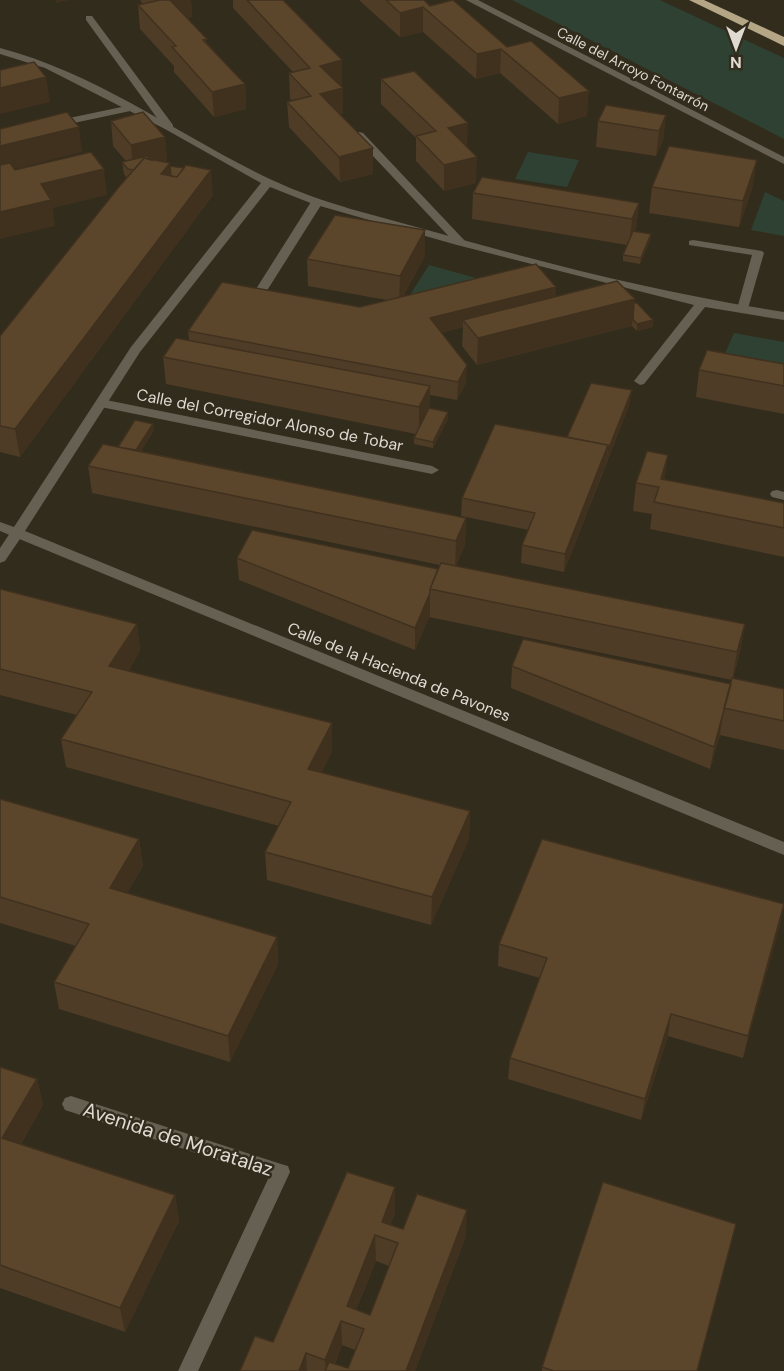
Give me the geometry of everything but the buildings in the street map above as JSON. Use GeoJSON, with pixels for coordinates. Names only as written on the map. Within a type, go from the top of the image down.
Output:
{"type":"FeatureCollection","features":[{"type":"Feature","properties":{"kind":"highway"},"geometry":{"type":"LineString","coordinates":[[695,0],[784,42]]}},
{"type":"Feature","properties":{"kind":"street","name":"Calle del Arroyo Fontarrón"},"geometry":{"type":"LineString","coordinates":[[471,0],[784,161]]}},
{"type":"Feature","properties":{"kind":"street"},"geometry":{"type":"LineString","coordinates":[[89,18],[169,127]]}},
{"type":"Feature","properties":{"kind":"street"},"geometry":{"type":"LineString","coordinates":[[0,51],[49,66],[169,127],[268,182],[317,202],[460,243],[702,303],[784,316]]}},
{"type":"Feature","properties":{"kind":"street"},"geometry":{"type":"LineString","coordinates":[[41,126],[131,108]]}},
{"type":"Feature","properties":{"kind":"street"},"geometry":{"type":"LineString","coordinates":[[353,128],[460,243]]}},
{"type":"Feature","properties":{"kind":"street","name":"Calle del Corregidor Alonso de Tobar"},"geometry":{"type":"LineString","coordinates":[[0,558],[135,350],[268,182]]}},
{"type":"Feature","properties":{"kind":"street"},"geometry":{"type":"LineString","coordinates":[[262,289],[317,202]]}},
{"type":"Feature","properties":{"kind":"street"},"geometry":{"type":"LineString","coordinates":[[693,243],[758,253],[743,309]]}},
{"type":"Feature","properties":{"kind":"street"},"geometry":{"type":"LineString","coordinates":[[640,381],[702,303]]}},
{"type":"Feature","properties":{"kind":"street","name":"Calle del Corregidor Alonso de Tobar"},"geometry":{"type":"LineString","coordinates":[[101,403],[432,470]]}},
{"type":"Feature","properties":{"kind":"street","name":"Calle de la Hacienda de Pavones"},"geometry":{"type":"LineString","coordinates":[[0,526],[784,849]]}},
{"type":"Feature","properties":{"kind":"street","name":"Avenida de Moratalaz"},"geometry":{"type":"LineString","coordinates":[[71,1104],[281,1172],[188,1371]]}},
{"type":"Feature","properties":{"kind":"green space"},"geometry":{"type":"Polygon","coordinates":[[[512,0],[660,0],[784,58],[784,139],[512,0]]]}},
{"type":"Feature","properties":{"kind":"green space"},"geometry":{"type":"Polygon","coordinates":[[[528,152],[579,160],[567,187],[515,179],[528,152]]]}},
{"type":"Feature","properties":{"kind":"green space"},"geometry":{"type":"Polygon","coordinates":[[[765,192],[784,201],[784,236],[751,230],[765,192]]]}},
{"type":"Feature","properties":{"kind":"green space"},"geometry":{"type":"Polygon","coordinates":[[[429,265],[498,284],[410,295],[429,265]]]}},
{"type":"Feature","properties":{"kind":"green space"},"geometry":{"type":"Polygon","coordinates":[[[734,333],[784,342],[784,378],[720,365],[734,333]]]}}]}
